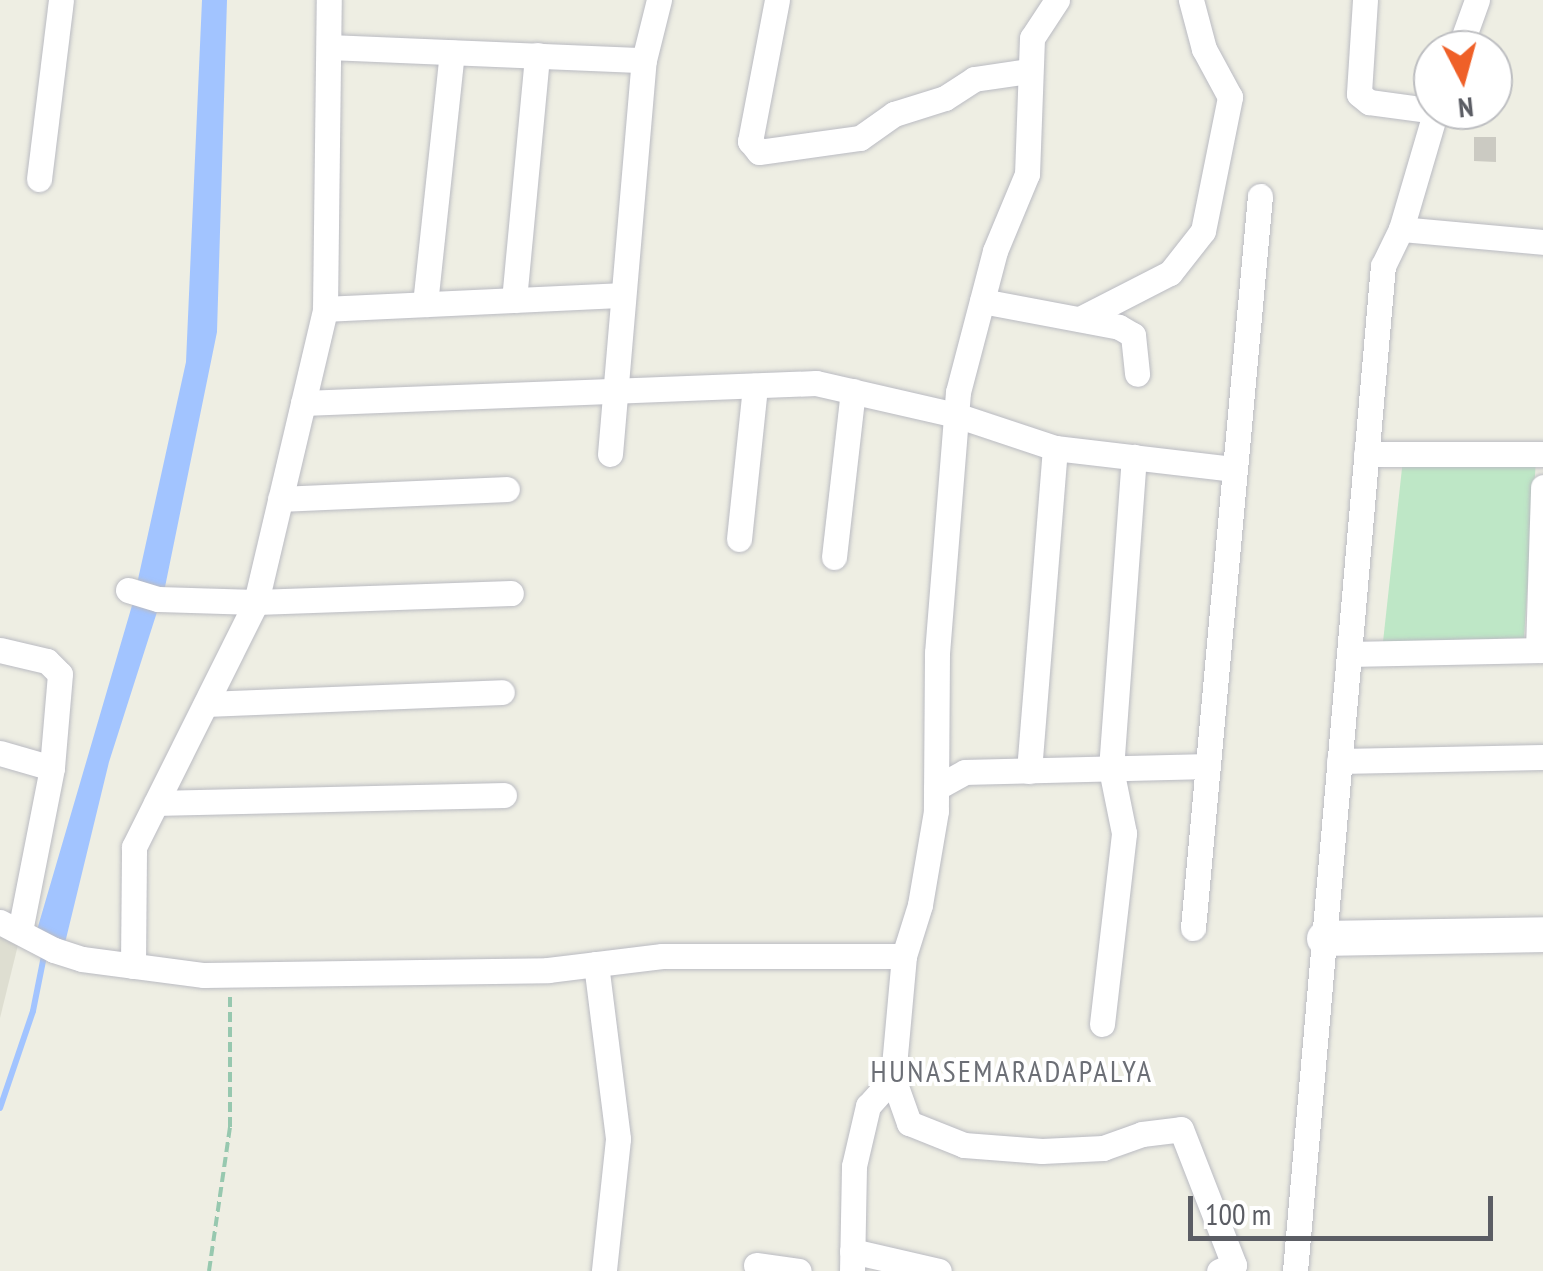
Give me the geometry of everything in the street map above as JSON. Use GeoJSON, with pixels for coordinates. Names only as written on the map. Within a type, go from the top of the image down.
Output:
{"type":"FeatureCollection","features":[{"type":"Feature","properties":{"kind":"street"},"geometry":{"type":"LineString","coordinates":[[39,178],[60,0]]}},
{"type":"Feature","properties":{"kind":"street"},"geometry":{"type":"LineString","coordinates":[[133,966],[134,847],[256,602],[324,309],[329,0]]}},
{"type":"Feature","properties":{"kind":"street"},"geometry":{"type":"LineString","coordinates":[[610,454],[644,60],[659,0]]}},
{"type":"Feature","properties":{"kind":"street"},"geometry":{"type":"LineString","coordinates":[[777,0],[750,141],[758,152],[860,138],[894,114],[945,98],[974,79],[1029,71]]}},
{"type":"Feature","properties":{"kind":"street"},"geometry":{"type":"LineString","coordinates":[[1058,0],[1032,38],[1028,174],[994,252],[958,392],[937,653],[936,788],[920,905],[904,956],[893,1078],[909,1123],[964,1146],[1042,1151],[1103,1148],[1142,1134],[1181,1129],[1234,1264],[1219,1271]]}},
{"type":"Feature","properties":{"kind":"street"},"geometry":{"type":"LineString","coordinates":[[1080,319],[1170,273],[1203,231],[1230,97],[1204,49],[1192,0]]}},
{"type":"Feature","properties":{"kind":"street"},"geometry":{"type":"LineString","coordinates":[[1365,0],[1359,94],[1369,102],[1413,107]]}},
{"type":"Feature","properties":{"kind":"street"},"geometry":{"type":"LineString","coordinates":[[1466,30],[1477,0]]}},
{"type":"Feature","properties":{"kind":"street"},"geometry":{"type":"LineString","coordinates":[[328,47],[644,60]]}},
{"type":"Feature","properties":{"kind":"street"},"geometry":{"type":"LineString","coordinates":[[424,304],[452,52]]}},
{"type":"Feature","properties":{"kind":"street"},"geometry":{"type":"LineString","coordinates":[[514,300],[537,55]]}},
{"type":"Feature","properties":{"kind":"street"},"geometry":{"type":"LineString","coordinates":[[1294,1271],[1332,928],[1374,453],[1402,229],[1430,130]]}},
{"type":"Feature","properties":{"kind":"street"},"geometry":{"type":"LineString","coordinates":[[1194,928],[1260,196]]}},
{"type":"Feature","properties":{"kind":"street"},"geometry":{"type":"LineString","coordinates":[[1402,229],[1543,242]]}},
{"type":"Feature","properties":{"kind":"street"},"geometry":{"type":"LineString","coordinates":[[1374,453],[1383,266],[1402,229]]}},
{"type":"Feature","properties":{"kind":"street"},"geometry":{"type":"LineString","coordinates":[[324,309],[624,295]]}},
{"type":"Feature","properties":{"kind":"street"},"geometry":{"type":"LineString","coordinates":[[982,301],[1099,320],[1133,334],[1137,374]]}},
{"type":"Feature","properties":{"kind":"street"},"geometry":{"type":"LineString","coordinates":[[303,402],[816,383],[956,414],[1054,448],[1235,469]]}},
{"type":"Feature","properties":{"kind":"street"},"geometry":{"type":"LineString","coordinates":[[739,539],[755,386]]}},
{"type":"Feature","properties":{"kind":"street"},"geometry":{"type":"LineString","coordinates":[[834,556],[853,391]]}},
{"type":"Feature","properties":{"kind":"street"},"geometry":{"type":"LineString","coordinates":[[1029,771],[1054,448]]}},
{"type":"Feature","properties":{"kind":"street"},"geometry":{"type":"LineString","coordinates":[[1374,453],[1543,454]]}},
{"type":"Feature","properties":{"kind":"street"},"geometry":{"type":"LineString","coordinates":[[1102,1024],[1124,834],[1110,770],[1134,457]]}},
{"type":"Feature","properties":{"kind":"street"},"geometry":{"type":"LineString","coordinates":[[1356,654],[1541,650],[1543,487]]}},
{"type":"Feature","properties":{"kind":"street"},"geometry":{"type":"LineString","coordinates":[[280,499],[507,489]]}},
{"type":"Feature","properties":{"kind":"street"},"geometry":{"type":"LineString","coordinates":[[128,590],[158,599],[256,602],[511,593]]}},
{"type":"Feature","properties":{"kind":"street"},"geometry":{"type":"LineString","coordinates":[[0,650],[47,661],[60,674],[52,768],[27,936],[133,966],[230,974],[432,974],[662,956],[904,956]]}},
{"type":"Feature","properties":{"kind":"street"},"geometry":{"type":"LineString","coordinates":[[206,704],[502,692]]}},
{"type":"Feature","properties":{"kind":"street"},"geometry":{"type":"LineString","coordinates":[[0,752],[52,768]]}},
{"type":"Feature","properties":{"kind":"street"},"geometry":{"type":"LineString","coordinates":[[1347,761],[1543,758]]}},
{"type":"Feature","properties":{"kind":"street"},"geometry":{"type":"LineString","coordinates":[[936,788],[965,772],[1208,766]]}},
{"type":"Feature","properties":{"kind":"street"},"geometry":{"type":"LineString","coordinates":[[156,803],[504,795]]}},
{"type":"Feature","properties":{"kind":"street"},"geometry":{"type":"LineString","coordinates":[[1332,928],[1543,912]]}},
{"type":"Feature","properties":{"kind":"street"},"geometry":{"type":"LineString","coordinates":[[1332,928],[1543,934]]}},
{"type":"Feature","properties":{"kind":"street"},"geometry":{"type":"LineString","coordinates":[[1310,1271],[1332,928]]}},
{"type":"Feature","properties":{"kind":"street"},"geometry":{"type":"LineString","coordinates":[[596,964],[618,1139],[604,1271]]}},
{"type":"Feature","properties":{"kind":"street"},"geometry":{"type":"LineString","coordinates":[[893,1078],[868,1106],[854,1166],[852,1261],[939,1271]]}},
{"type":"Feature","properties":{"kind":"street"},"geometry":{"type":"LineString","coordinates":[[756,1265],[799,1271]]}},
{"type":"Feature","properties":{"kind":"path"},"geometry":{"type":"LineString","coordinates":[[209,1271],[230,1127],[230,974]]}},
{"type":"Feature","properties":{"kind":"shaded area"},"geometry":{"type":"Polygon","coordinates":[[[0,934],[18,945],[0,1018],[0,934]]]}},
{"type":"Feature","properties":{"kind":"green space"},"geometry":{"type":"Polygon","coordinates":[[[1403,459],[1536,460],[1524,638],[1383,642],[1403,459]]]}},
{"type":"Feature","properties":{"kind":"water"},"geometry":{"type":"Polygon","coordinates":[[[202,0],[227,0],[217,332],[165,587],[109,762],[65,943],[37,930],[133,602],[186,362],[202,0]]]}},
{"type":"Feature","properties":{"kind":"building"},"geometry":{"type":"Polygon","coordinates":[[[1474,137],[1496,137],[1496,162],[1474,161],[1474,137]]]}},
{"type":"Feature","properties":{"kind":"waterway"},"geometry":{"type":"LineString","coordinates":[[0,1108],[33,1011],[45,951]]}},
{"type":"Feature","properties":{"kind":"district","name":"HUNASEMARADAPALYA"},"geometry":{"type":"Point","coordinates":[1012,1071]}}]}
